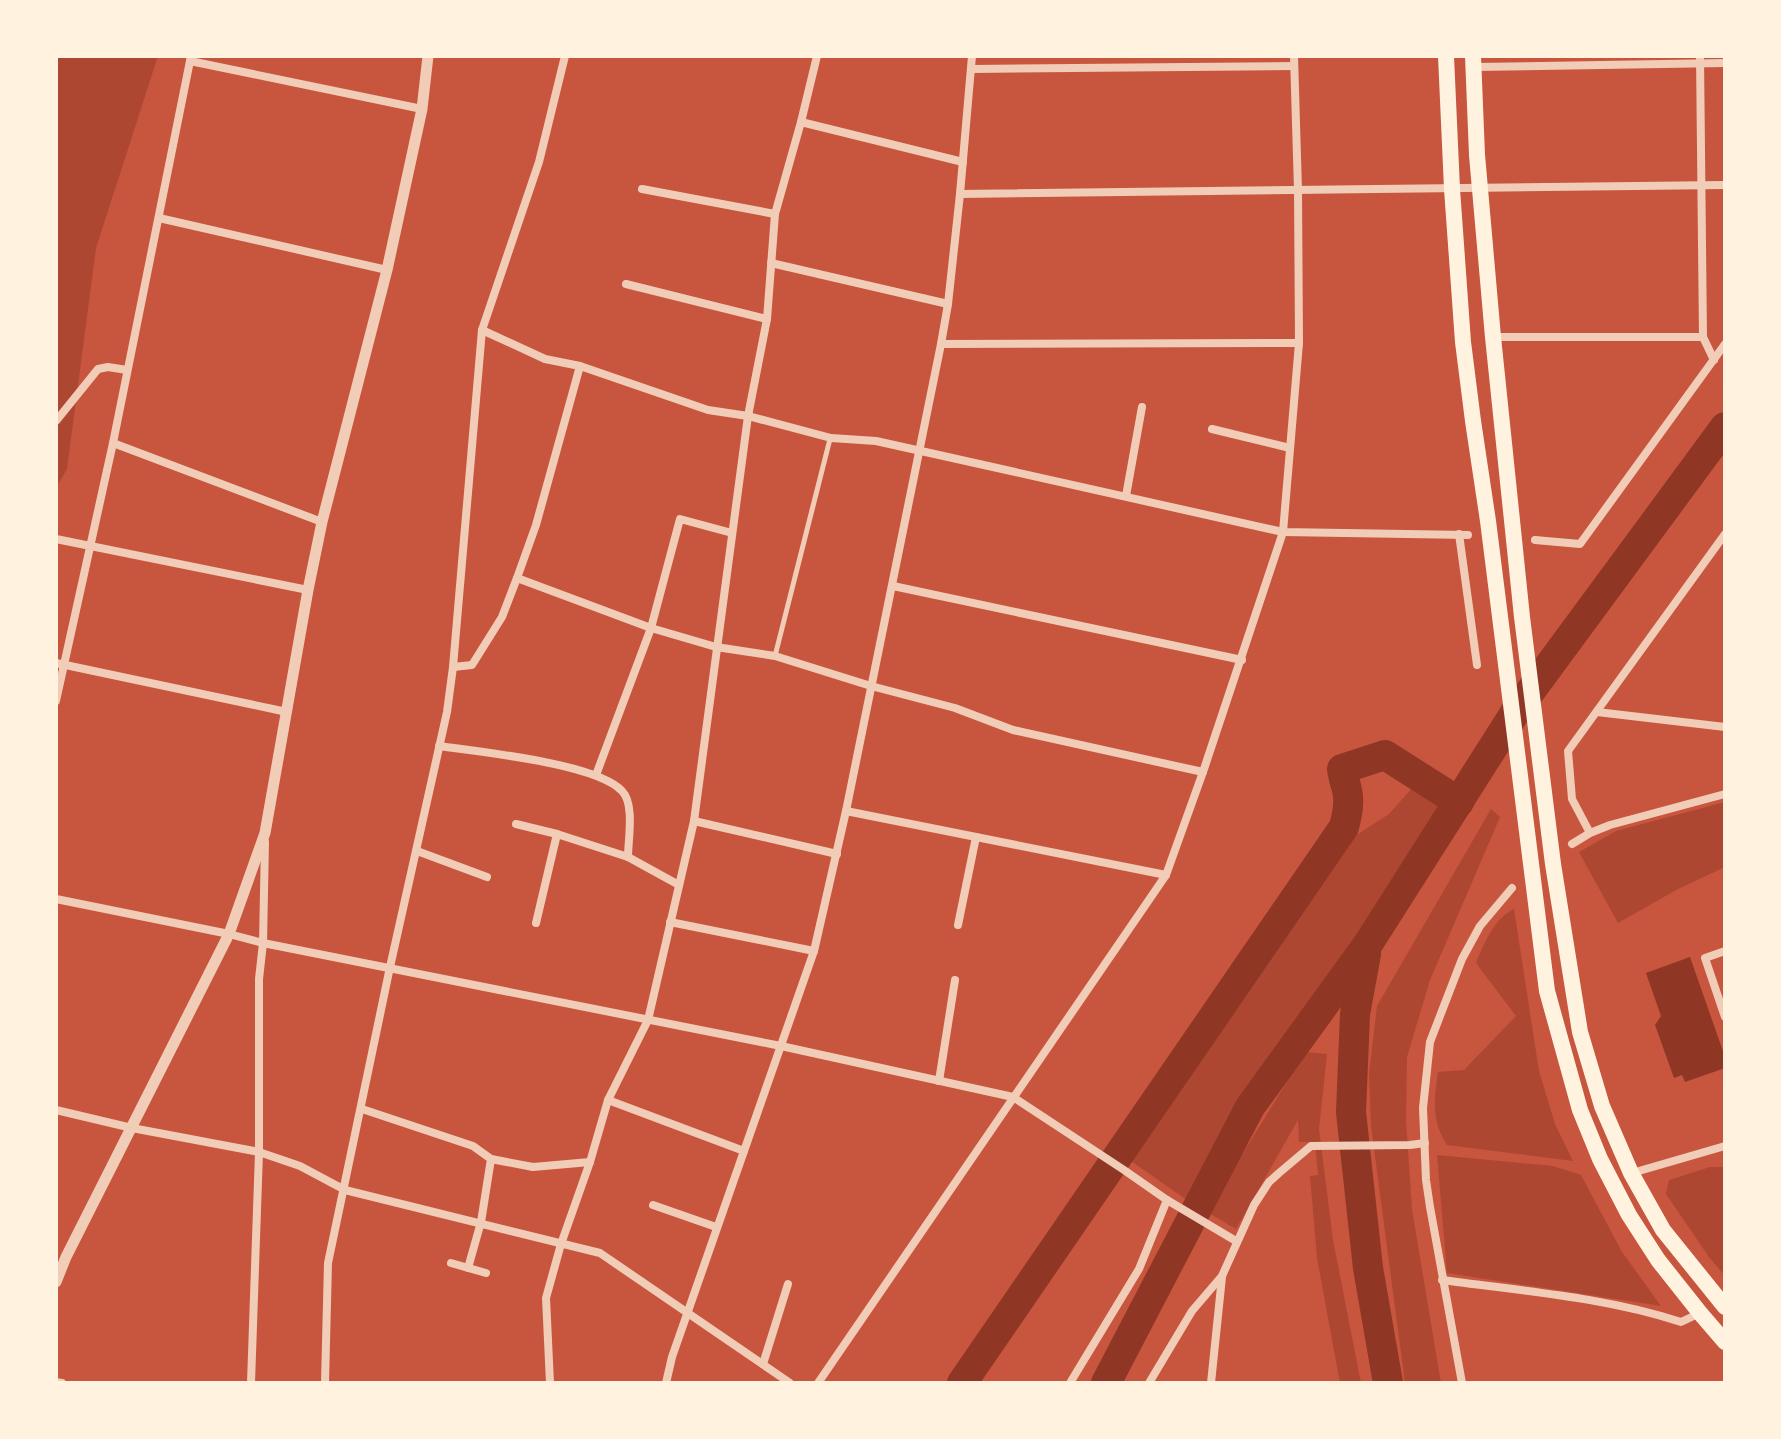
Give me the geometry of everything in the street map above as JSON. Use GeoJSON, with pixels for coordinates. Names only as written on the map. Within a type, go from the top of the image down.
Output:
{"type":"FeatureCollection","features":[{"type":"Feature","properties":{"kind":"highway"},"geometry":{"type":"LineString","coordinates":[[1446,56],[1463,342],[1547,991],[1580,1110],[1600,1159],[1629,1215],[1658,1260],[1725,1342]]}},
{"type":"Feature","properties":{"kind":"highway"},"geometry":{"type":"LineString","coordinates":[[1473,61],[1493,337],[1522,617],[1564,936],[1580,1032],[1602,1106],[1631,1173],[1663,1230],[1725,1307]]}},
{"type":"Feature","properties":{"kind":"street"},"geometry":{"type":"LineString","coordinates":[[251,1383],[265,833],[322,522],[387,270],[422,109],[428,56]]}},
{"type":"Feature","properties":{"kind":"street"},"geometry":{"type":"LineString","coordinates":[[325,1383],[328,1263],[447,712],[482,330],[539,162],[565,56]]}},
{"type":"Feature","properties":{"kind":"street"},"geometry":{"type":"LineString","coordinates":[[550,1383],[546,1298],[608,1100],[648,1020],[694,821],[748,416],[767,319],[775,214],[817,56]]}},
{"type":"Feature","properties":{"kind":"street"},"geometry":{"type":"LineString","coordinates":[[666,1383],[716,1227],[814,951],[837,854],[921,451],[948,304],[972,56]]}},
{"type":"Feature","properties":{"kind":"street"},"geometry":{"type":"LineString","coordinates":[[56,701],[60,664],[113,443],[191,58],[422,109]]}},
{"type":"Feature","properties":{"kind":"street"},"geometry":{"type":"LineString","coordinates":[[1473,61],[1700,60],[1725,63]]}},
{"type":"Feature","properties":{"kind":"street"},"geometry":{"type":"LineString","coordinates":[[1700,60],[1703,337],[1714,360]]}},
{"type":"Feature","properties":{"kind":"street"},"geometry":{"type":"LineString","coordinates":[[818,1383],[1166,875],[1242,660],[1283,532],[1299,343],[1294,61],[971,69]]}},
{"type":"Feature","properties":{"kind":"street"},"geometry":{"type":"LineString","coordinates":[[801,122],[963,162]]}},
{"type":"Feature","properties":{"kind":"street"},"geometry":{"type":"LineString","coordinates":[[960,194],[1725,185]]}},
{"type":"Feature","properties":{"kind":"street"},"geometry":{"type":"LineString","coordinates":[[642,189],[775,214]]}},
{"type":"Feature","properties":{"kind":"street"},"geometry":{"type":"LineString","coordinates":[[159,218],[387,270]]}},
{"type":"Feature","properties":{"kind":"street"},"geometry":{"type":"LineString","coordinates":[[771,263],[948,304]]}},
{"type":"Feature","properties":{"kind":"street"},"geometry":{"type":"LineString","coordinates":[[626,284],[767,319]]}},
{"type":"Feature","properties":{"kind":"street"},"geometry":{"type":"LineString","coordinates":[[482,330],[545,359],[580,366],[708,410],[748,416],[831,438],[876,441],[1283,532],[1464,534],[1477,665]]}},
{"type":"Feature","properties":{"kind":"street"},"geometry":{"type":"LineString","coordinates":[[1493,337],[1703,337]]}},
{"type":"Feature","properties":{"kind":"street"},"geometry":{"type":"LineString","coordinates":[[941,344],[1299,343]]}},
{"type":"Feature","properties":{"kind":"street"},"geometry":{"type":"LineString","coordinates":[[1535,540],[1580,544],[1725,344]]}},
{"type":"Feature","properties":{"kind":"street"},"geometry":{"type":"LineString","coordinates":[[453,667],[472,665],[502,617],[536,525],[580,366]]}},
{"type":"Feature","properties":{"kind":"street"},"geometry":{"type":"LineString","coordinates":[[56,421],[98,369],[127,370]]}},
{"type":"Feature","properties":{"kind":"street"},"geometry":{"type":"LineString","coordinates":[[1126,496],[1142,407]]}},
{"type":"Feature","properties":{"kind":"street"},"geometry":{"type":"LineString","coordinates":[[1212,429],[1290,448]]}},
{"type":"Feature","properties":{"kind":"street"},"geometry":{"type":"LineString","coordinates":[[113,443],[322,522]]}},
{"type":"Feature","properties":{"kind":"street"},"geometry":{"type":"LineString","coordinates":[[596,775],[651,628],[680,519],[732,533]]}},
{"type":"Feature","properties":{"kind":"street"},"geometry":{"type":"LineString","coordinates":[[1590,833],[1572,799],[1568,751],[1725,534]]}},
{"type":"Feature","properties":{"kind":"street"},"geometry":{"type":"LineString","coordinates":[[56,539],[308,590]]}},
{"type":"Feature","properties":{"kind":"street"},"geometry":{"type":"LineString","coordinates":[[517,578],[651,628],[716,647],[775,656],[955,708],[1013,730],[1203,772]]}},
{"type":"Feature","properties":{"kind":"street"},"geometry":{"type":"LineString","coordinates":[[893,586],[1242,660]]}},
{"type":"Feature","properties":{"kind":"street"},"geometry":{"type":"LineString","coordinates":[[60,664],[287,712]]}},
{"type":"Feature","properties":{"kind":"street"},"geometry":{"type":"LineString","coordinates":[[1597,712],[1725,727]]}},
{"type":"Feature","properties":{"kind":"street"},"geometry":{"type":"LineString","coordinates":[[439,746],[545,762],[596,775],[623,791],[630,807],[628,857]]}},
{"type":"Feature","properties":{"kind":"street"},"geometry":{"type":"LineString","coordinates":[[1572,844],[1610,825],[1725,794]]}},
{"type":"Feature","properties":{"kind":"street"},"geometry":{"type":"LineString","coordinates":[[846,811],[1166,875]]}},
{"type":"Feature","properties":{"kind":"street"},"geometry":{"type":"LineString","coordinates":[[694,821],[837,854]]}},
{"type":"Feature","properties":{"kind":"street"},"geometry":{"type":"LineString","coordinates":[[516,824],[628,857],[679,885]]}},
{"type":"Feature","properties":{"kind":"street"},"geometry":{"type":"LineString","coordinates":[[56,1282],[229,934],[265,833]]}},
{"type":"Feature","properties":{"kind":"street"},"geometry":{"type":"LineString","coordinates":[[536,923],[557,834]]}},
{"type":"Feature","properties":{"kind":"street"},"geometry":{"type":"LineString","coordinates":[[958,925],[976,837]]}},
{"type":"Feature","properties":{"kind":"street"},"geometry":{"type":"LineString","coordinates":[[417,851],[487,877]]}},
{"type":"Feature","properties":{"kind":"street"},"geometry":{"type":"LineString","coordinates":[[1462,1383],[1426,1180],[1423,1108],[1430,1042],[1468,948],[1480,926],[1512,888]]}},
{"type":"Feature","properties":{"kind":"street"},"geometry":{"type":"LineString","coordinates":[[56,899],[781,1046],[1013,1097],[1167,1200],[1236,1241]]}},
{"type":"Feature","properties":{"kind":"street"},"geometry":{"type":"LineString","coordinates":[[670,922],[814,951]]}},
{"type":"Feature","properties":{"kind":"street"},"geometry":{"type":"LineString","coordinates":[[1725,951],[1705,958],[1725,1017]]}},
{"type":"Feature","properties":{"kind":"street"},"geometry":{"type":"LineString","coordinates":[[939,1081],[955,980]]}},
{"type":"Feature","properties":{"kind":"street"},"geometry":{"type":"LineString","coordinates":[[608,1100],[744,1151]]}},
{"type":"Feature","properties":{"kind":"street"},"geometry":{"type":"LineString","coordinates":[[362,1109],[473,1146],[491,1159],[533,1167],[590,1162]]}},
{"type":"Feature","properties":{"kind":"street"},"geometry":{"type":"LineString","coordinates":[[56,1110],[259,1152],[300,1166],[345,1190],[600,1253],[790,1383]]}},
{"type":"Feature","properties":{"kind":"street"},"geometry":{"type":"LineString","coordinates":[[1211,1383],[1222,1276],[1254,1205],[1269,1182],[1311,1146],[1425,1143]]}},
{"type":"Feature","properties":{"kind":"street"},"geometry":{"type":"LineString","coordinates":[[1631,1173],[1725,1146]]}},
{"type":"Feature","properties":{"kind":"street"},"geometry":{"type":"LineString","coordinates":[[468,1268],[481,1222],[491,1159]]}},
{"type":"Feature","properties":{"kind":"street"},"geometry":{"type":"LineString","coordinates":[[1070,1383],[1139,1269],[1167,1200]]}},
{"type":"Feature","properties":{"kind":"street"},"geometry":{"type":"LineString","coordinates":[[653,1205],[716,1227]]}},
{"type":"Feature","properties":{"kind":"street"},"geometry":{"type":"LineString","coordinates":[[451,1263],[486,1273]]}},
{"type":"Feature","properties":{"kind":"street"},"geometry":{"type":"LineString","coordinates":[[1149,1383],[1192,1311],[1222,1276]]}},
{"type":"Feature","properties":{"kind":"street"},"geometry":{"type":"LineString","coordinates":[[1442,1280],[1576,1298],[1641,1310],[1681,1322],[1700,1313]]}},
{"type":"Feature","properties":{"kind":"street"},"geometry":{"type":"LineString","coordinates":[[763,1364],[788,1284]]}},
{"type":"Feature","properties":{"kind":"street"},"geometry":{"type":"LineString","coordinates":[[56,1382],[62,1383]]}},
{"type":"Feature","properties":{"kind":"lane"},"geometry":{"type":"LineString","coordinates":[[775,656],[831,438]]}},
{"type":"Feature","properties":{"kind":"shaded area"},"geometry":{"type":"Polygon","coordinates":[[[56,56],[158,56],[96,248],[67,469],[56,488],[56,56]]]}},
{"type":"Feature","properties":{"kind":"shaded area"},"geometry":{"type":"Polygon","coordinates":[[[1413,787],[1439,804],[1390,901],[1293,1045],[1194,1205],[1131,1161],[1344,843],[1389,814],[1413,787]]]}},
{"type":"Feature","properties":{"kind":"shaded area"},"geometry":{"type":"Polygon","coordinates":[[[1725,802],[1725,867],[1618,923],[1579,852],[1616,831],[1725,802]]]}},
{"type":"Feature","properties":{"kind":"shaded area"},"geometry":{"type":"Polygon","coordinates":[[[1491,809],[1500,817],[1430,980],[1407,1057],[1406,1121],[1412,1209],[1441,1383],[1405,1383],[1371,1126],[1369,1074],[1377,1006],[1491,809]]]}},
{"type":"Feature","properties":{"kind":"shaded area"},"geometry":{"type":"Polygon","coordinates":[[[1514,909],[1539,1071],[1555,1124],[1573,1161],[1447,1145],[1438,1127],[1435,1101],[1438,1072],[1464,1070],[1516,1016],[1476,963],[1495,925],[1514,909]]]}},
{"type":"Feature","properties":{"kind":"shaded area"},"geometry":{"type":"Polygon","coordinates":[[[1690,957],[1725,1057],[1725,1068],[1685,1082],[1682,1075],[1674,1078],[1655,1025],[1661,1016],[1646,973],[1690,957]]]}},
{"type":"Feature","properties":{"kind":"shaded area"},"geometry":{"type":"Polygon","coordinates":[[[1305,1052],[1327,1054],[1319,1129],[1333,1240],[1361,1383],[1340,1383],[1317,1258],[1310,1176],[1318,1175],[1315,1142],[1299,1142],[1298,1120],[1236,1229],[1207,1212],[1305,1052]]]}},
{"type":"Feature","properties":{"kind":"shaded area"},"geometry":{"type":"Polygon","coordinates":[[[1437,1155],[1553,1166],[1581,1175],[1622,1252],[1661,1306],[1447,1273],[1437,1155]]]}},
{"type":"Feature","properties":{"kind":"shaded area"},"geometry":{"type":"Polygon","coordinates":[[[1710,1167],[1725,1167],[1725,1276],[1666,1194],[1669,1180],[1710,1167]]]}},
{"type":"Feature","properties":{"kind":"waterway"},"geometry":{"type":"LineString","coordinates":[[1106,1383],[1250,1107],[1368,944],[1518,708],[1725,427]]}},
{"type":"Feature","properties":{"kind":"waterway"},"geometry":{"type":"LineString","coordinates":[[962,1383],[1344,827],[1348,800],[1342,769],[1385,755],[1459,802]]}},
{"type":"Feature","properties":{"kind":"waterway"},"geometry":{"type":"LineString","coordinates":[[1366,954],[1355,1014],[1351,1112],[1368,1268],[1388,1383]]}}]}
